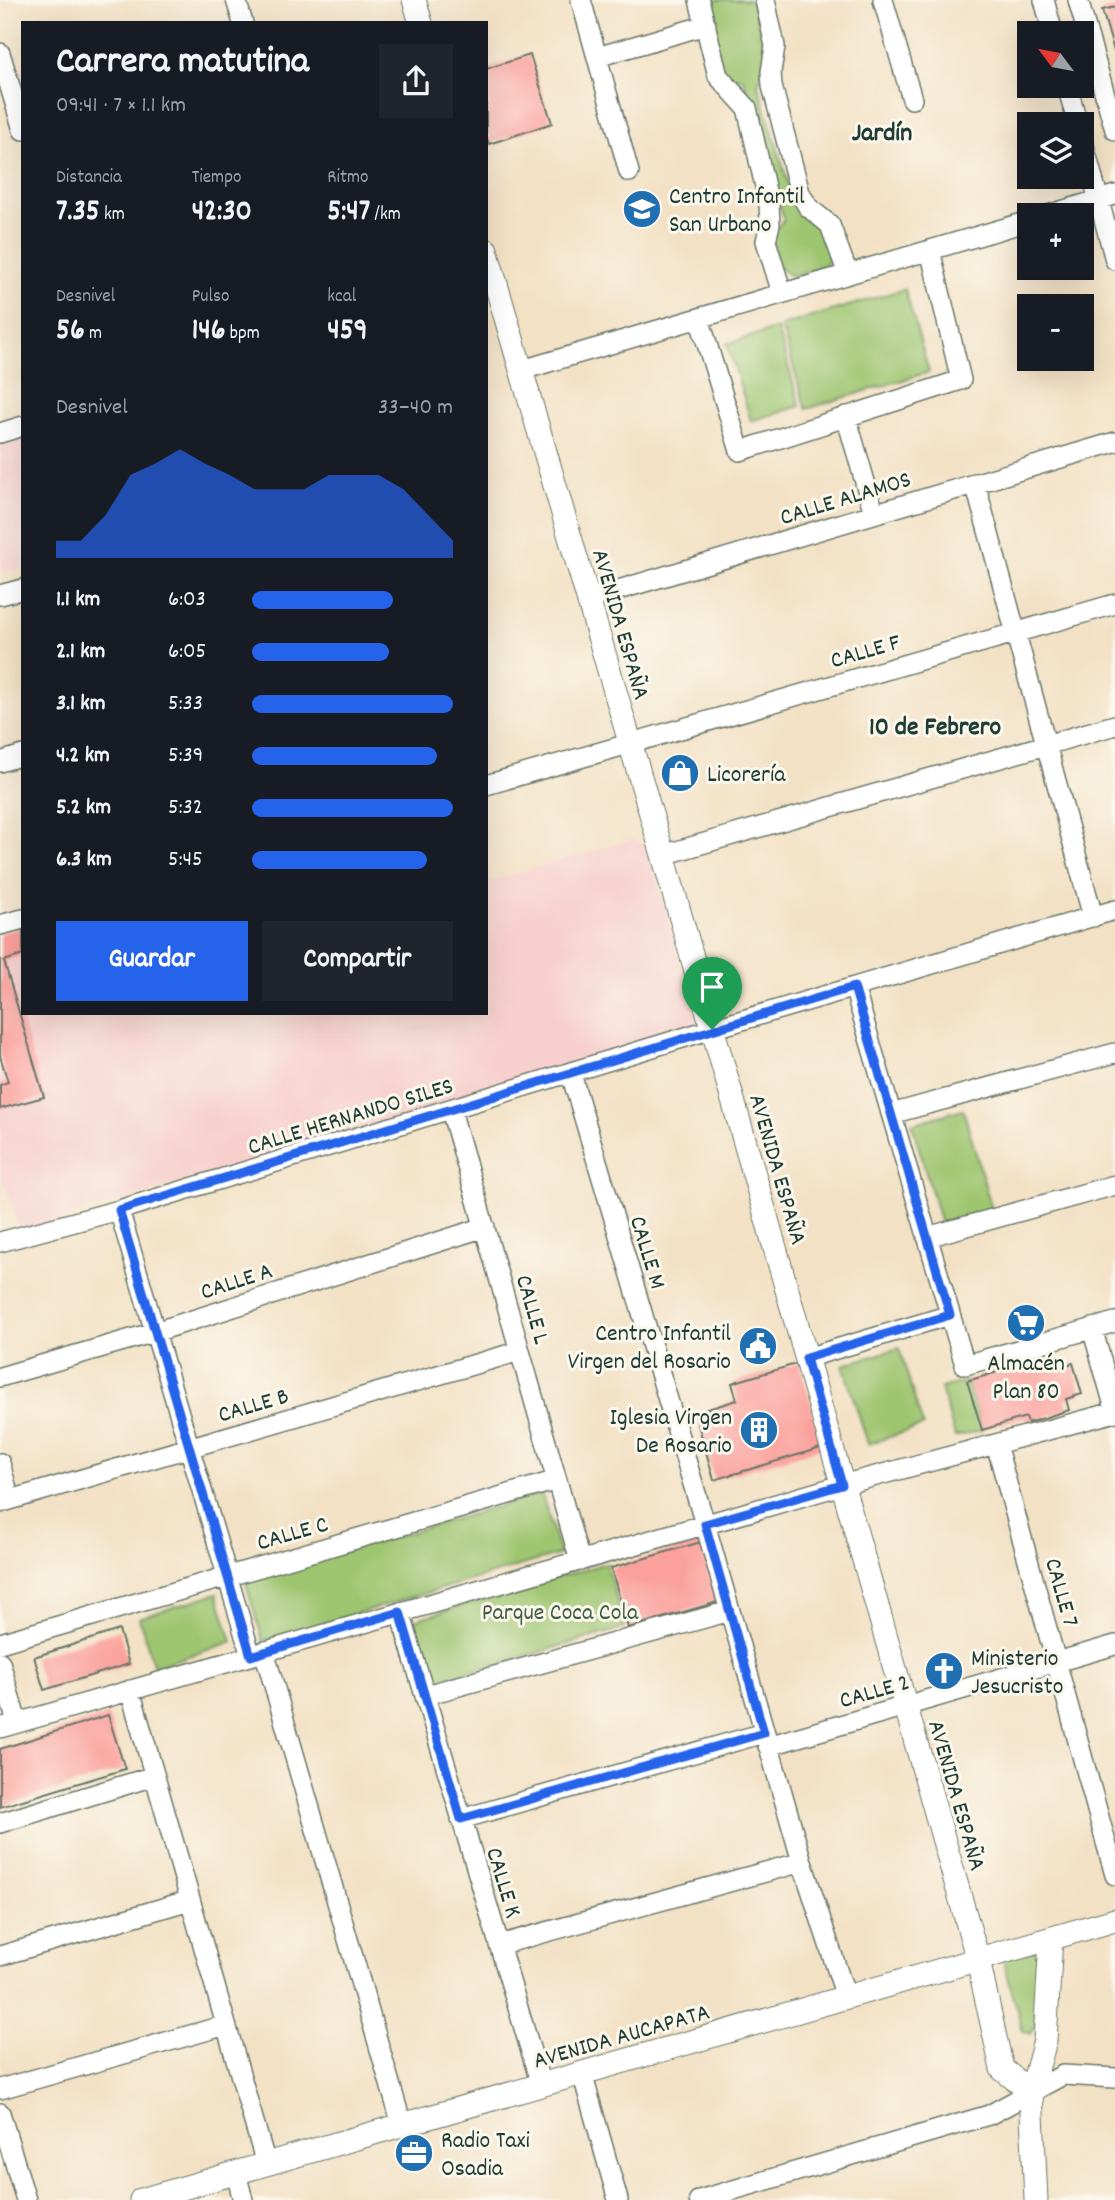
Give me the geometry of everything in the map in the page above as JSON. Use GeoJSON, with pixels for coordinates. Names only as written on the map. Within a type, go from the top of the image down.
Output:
{"type":"FeatureCollection","features":[{"type":"Feature","properties":{"kind":"street"},"geometry":{"type":"LineString","coordinates":[[236,0],[242,21]]}},
{"type":"Feature","properties":{"kind":"street"},"geometry":{"type":"LineString","coordinates":[[414,0],[420,21]]}},
{"type":"Feature","properties":{"kind":"street"},"geometry":{"type":"LineString","coordinates":[[581,0],[629,172]]}},
{"type":"Feature","properties":{"kind":"street"},"geometry":{"type":"LineString","coordinates":[[699,0],[718,76],[747,108],[769,204],[770,224],[766,241],[782,293]]}},
{"type":"Feature","properties":{"kind":"street"},"geometry":{"type":"LineString","coordinates":[[883,0],[912,99]]}},
{"type":"Feature","properties":{"kind":"street"},"geometry":{"type":"LineString","coordinates":[[1044,0],[1050,21]]}},
{"type":"Feature","properties":{"kind":"street"},"geometry":{"type":"LineString","coordinates":[[1078,0],[1115,131]]}},
{"type":"Feature","properties":{"kind":"street"},"geometry":{"type":"LineString","coordinates":[[768,1],[775,46],[772,86],[800,193],[808,207],[830,225],[848,274]]}},
{"type":"Feature","properties":{"kind":"street"},"geometry":{"type":"LineString","coordinates":[[597,57],[706,26]]}},
{"type":"Feature","properties":{"kind":"street"},"geometry":{"type":"LineString","coordinates":[[0,52],[19,103]]}},
{"type":"Feature","properties":{"kind":"street"},"geometry":{"type":"LineString","coordinates":[[1094,167],[1107,198],[1115,260]]}},
{"type":"Feature","properties":{"kind":"street"},"geometry":{"type":"LineString","coordinates":[[1089,203],[1107,198]]}},
{"type":"Feature","properties":{"kind":"street"},"geometry":{"type":"LineString","coordinates":[[522,370],[1017,224]]}},
{"type":"Feature","properties":{"kind":"street"},"geometry":{"type":"LineString","coordinates":[[699,318],[740,451],[961,380],[930,250]]}},
{"type":"Feature","properties":{"kind":"street","name":"AVENIDA ESPAÑA"},"geometry":{"type":"LineString","coordinates":[[488,263],[492,290],[522,370],[663,855],[978,1960],[1002,2069],[1031,2092]]}},
{"type":"Feature","properties":{"kind":"street"},"geometry":{"type":"LineString","coordinates":[[846,416],[874,513]]}},
{"type":"Feature","properties":{"kind":"street"},"geometry":{"type":"LineString","coordinates":[[0,433],[21,427]]}},
{"type":"Feature","properties":{"kind":"street","name":"CALLE ALAMOS"},"geometry":{"type":"LineString","coordinates":[[588,599],[1115,442]]}},
{"type":"Feature","properties":{"kind":"street"},"geometry":{"type":"LineString","coordinates":[[975,483],[1093,917]]}},
{"type":"Feature","properties":{"kind":"street"},"geometry":{"type":"LineString","coordinates":[[0,596],[21,590]]}},
{"type":"Feature","properties":{"kind":"street","name":"CALLE F"},"geometry":{"type":"LineString","coordinates":[[488,784],[1115,604]]}},
{"type":"Feature","properties":{"kind":"street"},"geometry":{"type":"LineString","coordinates":[[663,855],[1115,725]]}},
{"type":"Feature","properties":{"kind":"street"},"geometry":{"type":"LineString","coordinates":[[0,762],[21,756]]}},
{"type":"Feature","properties":{"kind":"street","name":"CALLE HERNANDO SILES"},"geometry":{"type":"LineString","coordinates":[[0,1242],[119,1210],[712,1029],[1115,911]]}},
{"type":"Feature","properties":{"kind":"street"},"geometry":{"type":"LineString","coordinates":[[0,925],[21,920]]}},
{"type":"Feature","properties":{"kind":"street"},"geometry":{"type":"LineString","coordinates":[[854,987],[965,1365],[1115,1322]]}},
{"type":"Feature","properties":{"kind":"street"},"geometry":{"type":"LineString","coordinates":[[891,1114],[1115,1053]]}},
{"type":"Feature","properties":{"kind":"street","name":"CALLE M"},"geometry":{"type":"LineString","coordinates":[[571,1074],[802,1862],[846,1997]]}},
{"type":"Feature","properties":{"kind":"street","name":"CALLE L"},"geometry":{"type":"LineString","coordinates":[[451,1110],[580,1561]]}},
{"type":"Feature","properties":{"kind":"street"},"geometry":{"type":"LineString","coordinates":[[927,1237],[1115,1185]]}},
{"type":"Feature","properties":{"kind":"street"},"geometry":{"type":"LineString","coordinates":[[119,1210],[227,1577],[258,1653],[402,2125]]}},
{"type":"Feature","properties":{"kind":"street","name":"CALLE A"},"geometry":{"type":"LineString","coordinates":[[0,1377],[155,1332],[485,1227]]}},
{"type":"Feature","properties":{"kind":"street"},"geometry":{"type":"LineString","coordinates":[[806,1358],[950,1315]]}},
{"type":"Feature","properties":{"kind":"street"},"geometry":{"type":"LineString","coordinates":[[0,1662],[9,1725],[705,1524],[1115,1410],[1091,1328]]}},
{"type":"Feature","properties":{"kind":"street","name":"CALLE B"},"geometry":{"type":"LineString","coordinates":[[5,1502],[520,1351]]}},
{"type":"Feature","properties":{"kind":"street","name":"CALLE 7"},"geometry":{"type":"LineString","coordinates":[[996,1444],[1115,1875]]}},
{"type":"Feature","properties":{"kind":"street"},"geometry":{"type":"LineString","coordinates":[[0,1463],[5,1502]]}},
{"type":"Feature","properties":{"kind":"street","name":"CALLE C"},"geometry":{"type":"LineString","coordinates":[[0,1643],[557,1480]]}},
{"type":"Feature","properties":{"kind":"street"},"geometry":{"type":"LineString","coordinates":[[426,1695],[730,1611]]}},
{"type":"Feature","properties":{"kind":"street","name":"CALLE K"},"geometry":{"type":"LineString","coordinates":[[400,1612],[541,2085]]}},
{"type":"Feature","properties":{"kind":"street","name":"CALLE 2"},"geometry":{"type":"LineString","coordinates":[[461,1819],[766,1739],[905,1707],[1115,1645]]}},
{"type":"Feature","properties":{"kind":"street"},"geometry":{"type":"LineString","coordinates":[[130,1690],[266,2164]]}},
{"type":"Feature","properties":{"kind":"street"},"geometry":{"type":"LineString","coordinates":[[0,1823],[154,1776]]}},
{"type":"Feature","properties":{"kind":"street"},"geometry":{"type":"LineString","coordinates":[[499,1945],[802,1862]]}},
{"type":"Feature","properties":{"kind":"street"},"geometry":{"type":"LineString","coordinates":[[0,1955],[190,1900]]}},
{"type":"Feature","properties":{"kind":"street","name":"AVENIDA AUCAPATA"},"geometry":{"type":"LineString","coordinates":[[141,2200],[1115,1920]]}},
{"type":"Feature","properties":{"kind":"street"},"geometry":{"type":"LineString","coordinates":[[1036,2200],[1031,2092],[1045,2041],[1051,1939]]}},
{"type":"Feature","properties":{"kind":"street"},"geometry":{"type":"LineString","coordinates":[[0,2089],[226,2025]]}},
{"type":"Feature","properties":{"kind":"street"},"geometry":{"type":"LineString","coordinates":[[582,2073],[618,2200]]}},
{"type":"Feature","properties":{"kind":"street"},"geometry":{"type":"LineString","coordinates":[[699,2200],[989,2115],[1063,2075],[1115,2078]]}},
{"type":"Feature","properties":{"kind":"street"},"geometry":{"type":"LineString","coordinates":[[0,2113],[26,2200]]}},
{"type":"Feature","properties":{"kind":"street"},"geometry":{"type":"LineString","coordinates":[[236,2173],[243,2200]]}},
{"type":"Feature","properties":{"kind":"shaded area"},"geometry":{"type":"Polygon","coordinates":[[[21,441],[21,568],[3,571],[0,568],[0,447],[21,441]]]}},
{"type":"Feature","properties":{"kind":"shaded area"},"geometry":{"type":"Polygon","coordinates":[[[634,839],[647,846],[697,1022],[694,1029],[26,1229],[17,1223],[0,1170],[0,933],[21,928],[21,1015],[488,1015],[488,882],[634,839]]]}},
{"type":"Feature","properties":{"kind":"green space"},"geometry":{"type":"Polygon","coordinates":[[[701,0],[751,0],[768,56],[758,84],[795,206],[819,220],[831,254],[826,265],[793,277],[779,268],[769,235],[784,220],[743,78],[724,78],[701,0]]]}},
{"type":"Feature","properties":{"kind":"green space"},"geometry":{"type":"Polygon","coordinates":[[[905,289],[929,372],[806,409],[781,326],[905,289]]]}},
{"type":"Feature","properties":{"kind":"green space"},"geometry":{"type":"Polygon","coordinates":[[[777,328],[800,406],[751,421],[727,344],[777,328]]]}},
{"type":"Feature","properties":{"kind":"green space"},"geometry":{"type":"Polygon","coordinates":[[[963,1109],[992,1209],[941,1224],[912,1124],[963,1109]]]}},
{"type":"Feature","properties":{"kind":"green space"},"geometry":{"type":"Polygon","coordinates":[[[899,1348],[923,1426],[868,1444],[843,1365],[899,1348]]]}},
{"type":"Feature","properties":{"kind":"green space"},"geometry":{"type":"Polygon","coordinates":[[[967,1381],[982,1430],[955,1437],[941,1388],[967,1381]]]}},
{"type":"Feature","properties":{"kind":"green space"},"geometry":{"type":"Polygon","coordinates":[[[542,1494],[560,1554],[263,1641],[245,1580],[542,1494]]]}},
{"type":"Feature","properties":{"kind":"green space","name":"Parque Coca Cola"},"geometry":{"type":"Polygon","coordinates":[[[606,1563],[625,1628],[433,1682],[426,1680],[404,1623],[606,1563]]]}},
{"type":"Feature","properties":{"kind":"green space"},"geometry":{"type":"Polygon","coordinates":[[[217,1593],[232,1642],[154,1667],[139,1618],[217,1593]]]}},
{"type":"Feature","properties":{"kind":"green space"},"geometry":{"type":"Polygon","coordinates":[[[1040,1949],[1035,2025],[1030,2034],[1023,2031],[1003,1958],[1040,1949]]]}},
{"type":"Feature","properties":{"kind":"building"},"geometry":{"type":"Polygon","coordinates":[[[1115,7],[1115,51],[1114,51],[1102,10],[1115,7]]]}},
{"type":"Feature","properties":{"kind":"building"},"geometry":{"type":"Polygon","coordinates":[[[530,55],[552,123],[489,144],[488,68],[530,55]]]}},
{"type":"Feature","properties":{"kind":"building"},"geometry":{"type":"Polygon","coordinates":[[[21,928],[21,956],[4,961],[44,1097],[0,1109],[0,1085],[8,1082],[0,1056],[0,933],[21,928]]]}},
{"type":"Feature","properties":{"kind":"building"},"geometry":{"type":"Polygon","coordinates":[[[1052,1356],[1056,1368],[1073,1363],[1082,1394],[1066,1399],[1069,1410],[1028,1423],[1026,1417],[982,1430],[967,1381],[1052,1356]]]}},
{"type":"Feature","properties":{"kind":"building","name":"Iglesia Virgen De Rosario"},"geometry":{"type":"Polygon","coordinates":[[[799,1363],[824,1447],[714,1480],[695,1413],[737,1400],[732,1383],[799,1363]]]}},
{"type":"Feature","properties":{"kind":"building"},"geometry":{"type":"Polygon","coordinates":[[[701,1542],[718,1602],[628,1628],[611,1568],[701,1542]]]}},
{"type":"Feature","properties":{"kind":"building"},"geometry":{"type":"Polygon","coordinates":[[[119,1630],[129,1664],[44,1690],[34,1657],[119,1630]]]}},
{"type":"Feature","properties":{"kind":"building"},"geometry":{"type":"Polygon","coordinates":[[[108,1715],[125,1769],[0,1807],[0,1749],[108,1715]]]}},
{"type":"Feature","properties":{"kind":"place","name":"Centro Infantil San Urbano"},"geometry":{"type":"Point","coordinates":[642,209]}},
{"type":"Feature","properties":{"kind":"place","name":"Licorería"},"geometry":{"type":"Point","coordinates":[680,773]}},
{"type":"Feature","properties":{"kind":"place","name":"Almacén Plan 80"},"geometry":{"type":"Point","coordinates":[1026,1323]}},
{"type":"Feature","properties":{"kind":"place","name":"Centro Infantil Virgen del Rosario"},"geometry":{"type":"Point","coordinates":[758,1346]}},
{"type":"Feature","properties":{"kind":"place","name":"Iglesia Virgen De Rosario"},"geometry":{"type":"Point","coordinates":[759,1430]}},
{"type":"Feature","properties":{"kind":"place","name":"Ministerio Jesucristo"},"geometry":{"type":"Point","coordinates":[944,1671]}},
{"type":"Feature","properties":{"kind":"place","name":"Radio Taxi Osadia"},"geometry":{"type":"Point","coordinates":[414,2153]}},
{"type":"Feature","properties":{"kind":"district","name":"Jardín"},"geometry":{"type":"Point","coordinates":[882,131]}},
{"type":"Feature","properties":{"kind":"district","name":"10 de Febrero"},"geometry":{"type":"Point","coordinates":[935,725]}},
{"type":"Feature","properties":{"kind":"route"},"geometry":{"type":"LineString","coordinates":[[854,987],[950,1315],[806,1358],[842,1485],[705,1524],[764,1733],[461,1819],[400,1612],[251,1656],[119,1210],[712,1029],[854,987]]}}]}
